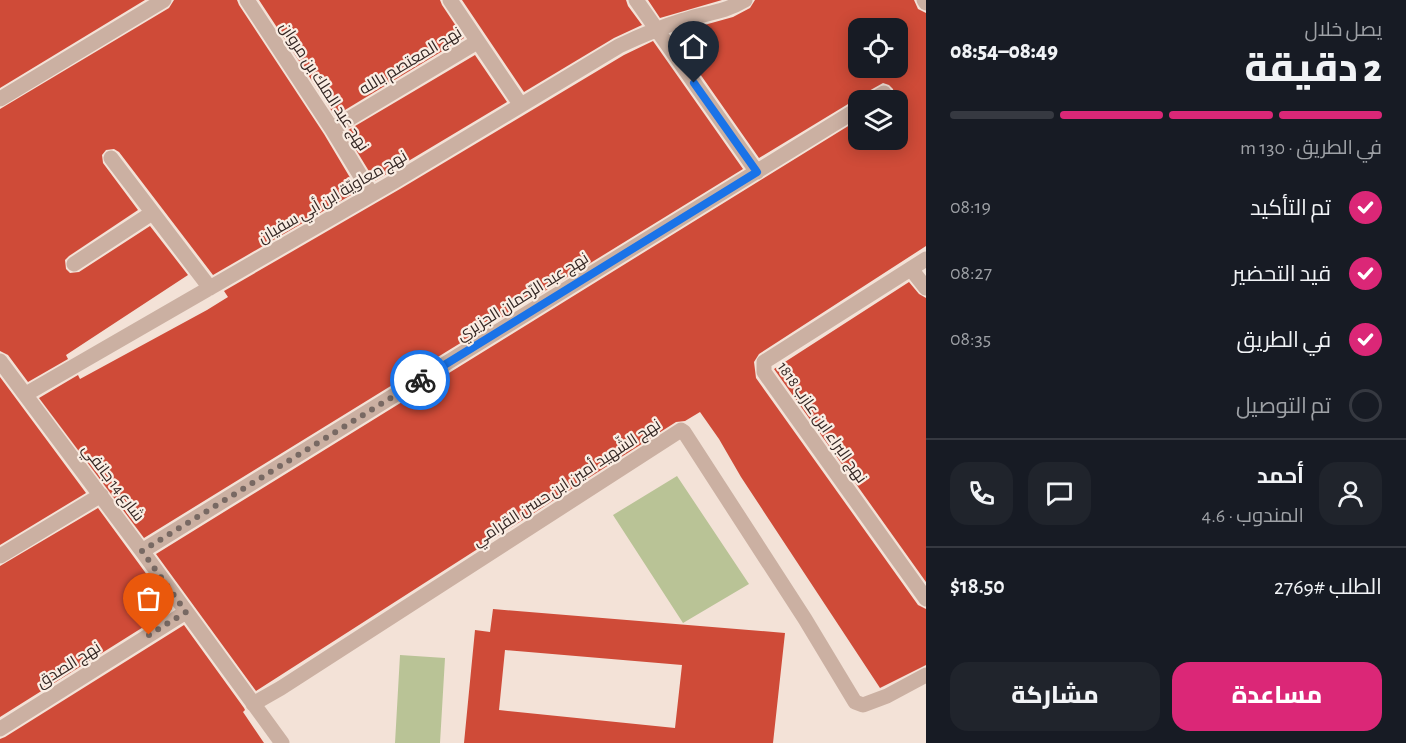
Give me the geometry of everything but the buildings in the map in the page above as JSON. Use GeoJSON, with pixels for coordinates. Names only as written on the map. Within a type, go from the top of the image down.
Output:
{"type":"FeatureCollection","features":[{"type":"Feature","properties":{"kind":"street"},"geometry":{"type":"LineString","coordinates":[[0,99],[164,0]]}},
{"type":"Feature","properties":{"kind":"street","name":"نهج عبد الملك بن مروان"},"geometry":{"type":"LineString","coordinates":[[247,0],[371,193]]}},
{"type":"Feature","properties":{"kind":"street","name":"نهج المعتصم بالله"},"geometry":{"type":"LineString","coordinates":[[450,0],[520,104]]}},
{"type":"Feature","properties":{"kind":"street"},"geometry":{"type":"LineString","coordinates":[[636,0],[757,172]]}},
{"type":"Feature","properties":{"kind":"street","name":"نهج معاويّة ابن أبي سفيان"},"geometry":{"type":"LineString","coordinates":[[26,394],[395,181],[619,46],[656,29],[686,19],[721,12],[745,0]]}},
{"type":"Feature","properties":{"kind":"street","name":"نهج المعتصم بالله"},"geometry":{"type":"LineString","coordinates":[[332,129],[477,42]]}},
{"type":"Feature","properties":{"kind":"street","name":"نهج عبد الرّحمان الجزيري"},"geometry":{"type":"LineString","coordinates":[[142,551],[848,115]]}},
{"type":"Feature","properties":{"kind":"street"},"geometry":{"type":"LineString","coordinates":[[111,158],[210,288]]}},
{"type":"Feature","properties":{"kind":"street"},"geometry":{"type":"LineString","coordinates":[[74,264],[152,213]]}},
{"type":"Feature","properties":{"kind":"street","name":"نهج البراء ابن عازب 1818"},"geometry":{"type":"LineString","coordinates":[[926,259],[764,362],[763,367],[764,372],[926,599]]}},
{"type":"Feature","properties":{"kind":"street"},"geometry":{"type":"LineString","coordinates":[[911,269],[926,288]]}},
{"type":"Feature","properties":{"kind":"street","name":"شارع 14 جانفي"},"geometry":{"type":"LineString","coordinates":[[0,361],[6,381],[26,394],[282,743]]}},
{"type":"Feature","properties":{"kind":"street","name":"نهج الشّهيد أمين ابن حسن القرامي"},"geometry":{"type":"LineString","coordinates":[[254,704],[681,430],[805,619],[855,702],[863,705],[926,675]]}},
{"type":"Feature","properties":{"kind":"street"},"geometry":{"type":"LineString","coordinates":[[0,556],[101,495]]}},
{"type":"Feature","properties":{"kind":"street","name":"نهج الصدق"},"geometry":{"type":"LineString","coordinates":[[0,729],[186,612]]}},
{"type":"Feature","properties":{"kind":"green space"},"geometry":{"type":"Polygon","coordinates":[[[677,476],[749,584],[683,623],[613,515],[677,476]]]}},
{"type":"Feature","properties":{"kind":"green space"},"geometry":{"type":"Polygon","coordinates":[[[400,655],[445,658],[440,743],[395,743],[400,655]]]}},
{"type":"Feature","properties":{"kind":"way so far"},"geometry":{"type":"LineString","coordinates":[[149,635],[186,612],[142,551],[420,380]]}},
{"type":"Feature","properties":{"kind":"route"},"geometry":{"type":"LineString","coordinates":[[420,380],[757,172],[694,83]]}}]}
